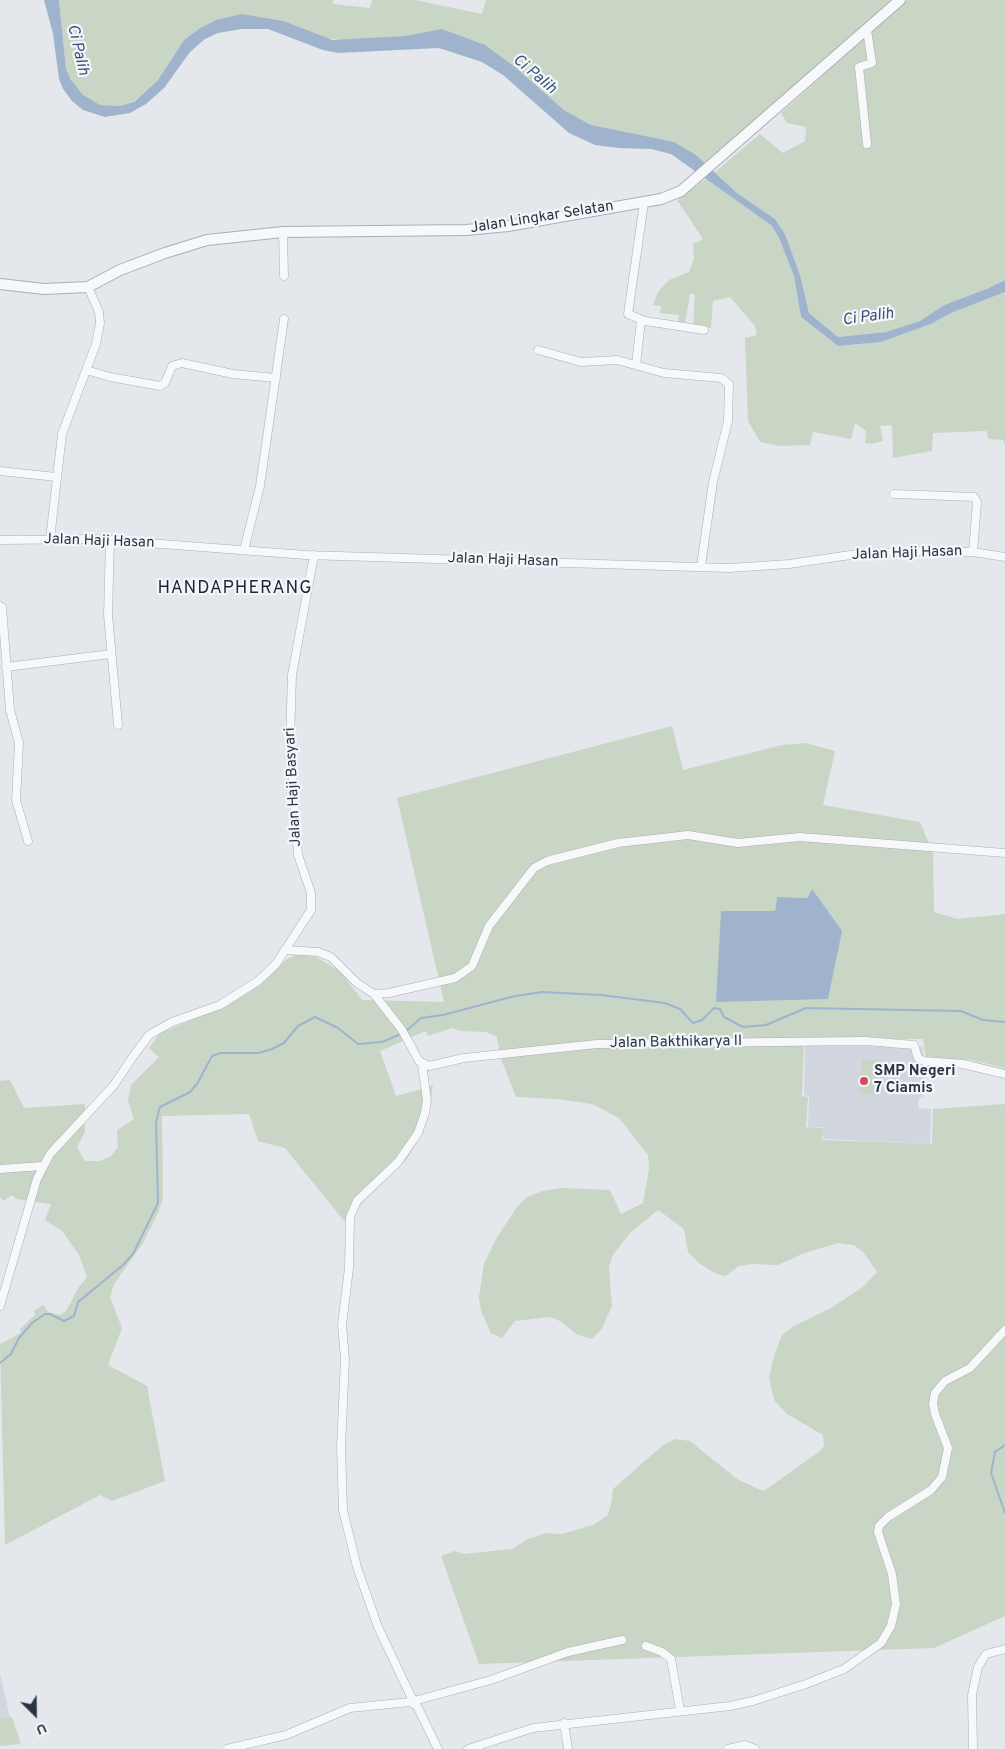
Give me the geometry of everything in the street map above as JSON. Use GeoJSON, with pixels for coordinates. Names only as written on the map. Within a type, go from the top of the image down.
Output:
{"type":"FeatureCollection","features":[{"type":"Feature","properties":{"kind":"street","name":"Jalan Lingkar Selatan"},"geometry":{"type":"LineString","coordinates":[[0,284],[44,289],[88,287],[120,270],[207,240],[283,232],[466,230],[508,226],[661,199],[681,191],[900,0]]}},
{"type":"Feature","properties":{"kind":"street"},"geometry":{"type":"LineString","coordinates":[[867,30],[872,64],[859,66],[867,144]]}},
{"type":"Feature","properties":{"kind":"street"},"geometry":{"type":"LineString","coordinates":[[644,203],[627,310],[629,315],[641,320],[704,330]]}},
{"type":"Feature","properties":{"kind":"street"},"geometry":{"type":"LineString","coordinates":[[283,232],[284,276]]}},
{"type":"Feature","properties":{"kind":"street"},"geometry":{"type":"LineString","coordinates":[[50,539],[62,434],[96,344],[100,323],[99,312],[88,287]]}},
{"type":"Feature","properties":{"kind":"street"},"geometry":{"type":"LineString","coordinates":[[244,550],[260,486],[284,319]]}},
{"type":"Feature","properties":{"kind":"street"},"geometry":{"type":"LineString","coordinates":[[636,365],[641,320]]}},
{"type":"Feature","properties":{"kind":"street"},"geometry":{"type":"LineString","coordinates":[[538,350],[581,362],[617,360],[664,373],[721,378],[729,384],[728,421],[713,482],[700,566]]}},
{"type":"Feature","properties":{"kind":"street"},"geometry":{"type":"LineString","coordinates":[[86,370],[110,377],[160,386],[165,383],[172,366],[182,363],[233,374],[276,378]]}},
{"type":"Feature","properties":{"kind":"street"},"geometry":{"type":"LineString","coordinates":[[0,470],[56,477]]}},
{"type":"Feature","properties":{"kind":"street"},"geometry":{"type":"LineString","coordinates":[[894,494],[974,497],[977,502],[973,552]]}},
{"type":"Feature","properties":{"kind":"street","name":"Jalan Haji Hasan"},"geometry":{"type":"LineString","coordinates":[[0,540],[110,540],[314,555],[755,568],[857,554],[973,552],[1005,557]]}},
{"type":"Feature","properties":{"kind":"street"},"geometry":{"type":"LineString","coordinates":[[110,540],[108,615],[118,725]]}},
{"type":"Feature","properties":{"kind":"street","name":"Jalan Haji Basyari"},"geometry":{"type":"LineString","coordinates":[[0,1306],[42,1166],[68,1133],[114,1085],[149,1036],[163,1025],[220,1005],[236,996],[270,971],[312,906],[311,894],[298,855],[290,740],[292,675],[314,555]]}},
{"type":"Feature","properties":{"kind":"street"},"geometry":{"type":"LineString","coordinates":[[0,606],[2,607],[10,710],[19,743],[16,800],[28,841]]}},
{"type":"Feature","properties":{"kind":"street"},"geometry":{"type":"LineString","coordinates":[[6,667],[111,654]]}},
{"type":"Feature","properties":{"kind":"street"},"geometry":{"type":"LineString","coordinates":[[374,994],[389,993],[460,976],[472,966],[489,926],[534,868],[548,861],[618,843],[688,834],[738,843],[800,837],[1005,853]]}},
{"type":"Feature","properties":{"kind":"street"},"geometry":{"type":"LineString","coordinates":[[285,950],[318,952],[331,957],[356,983],[374,994],[403,1033],[422,1064],[427,1101],[418,1133],[398,1162],[357,1202],[350,1217],[349,1268],[342,1318],[344,1359],[342,1487],[343,1510],[357,1567],[384,1643],[438,1749]]}},
{"type":"Feature","properties":{"kind":"street","name":"Jalan Bakthikarya II"},"geometry":{"type":"LineString","coordinates":[[422,1064],[429,1066],[446,1064],[464,1058],[597,1044],[866,1041],[914,1045],[918,1058],[924,1061],[964,1064],[1005,1074]]}},
{"type":"Feature","properties":{"kind":"street"},"geometry":{"type":"LineString","coordinates":[[0,1169],[42,1166]]}},
{"type":"Feature","properties":{"kind":"street"},"geometry":{"type":"LineString","coordinates":[[468,1749],[524,1730],[680,1710],[730,1706],[778,1694],[844,1670],[881,1643],[891,1626],[896,1604],[892,1574],[878,1532],[879,1526],[888,1517],[924,1495],[942,1477],[948,1448],[935,1414],[933,1403],[935,1393],[945,1381],[970,1368],[990,1344],[1005,1330]]}},
{"type":"Feature","properties":{"kind":"street"},"geometry":{"type":"LineString","coordinates":[[227,1749],[286,1735],[350,1708],[370,1704],[414,1702],[491,1680],[568,1652],[622,1640]]}},
{"type":"Feature","properties":{"kind":"street"},"geometry":{"type":"LineString","coordinates":[[646,1646],[662,1652],[671,1660],[680,1710]]}},
{"type":"Feature","properties":{"kind":"street"},"geometry":{"type":"LineString","coordinates":[[972,1749],[972,1695],[978,1667],[986,1654],[1005,1649]]}},
{"type":"Feature","properties":{"kind":"street"},"geometry":{"type":"LineString","coordinates":[[564,1724],[568,1749]]}},
{"type":"Feature","properties":{"kind":"street"},"geometry":{"type":"LineString","coordinates":[[728,1749],[745,1745],[755,1749]]}},
{"type":"Feature","properties":{"kind":"shaded area","name":"SMP Negeri 7 Ciamis"},"geometry":{"type":"Polygon","coordinates":[[[805,1045],[923,1047],[925,1066],[923,1098],[919,1098],[918,1108],[931,1109],[930,1144],[823,1139],[823,1127],[808,1127],[809,1096],[804,1095],[805,1045]]]}},
{"type":"Feature","properties":{"kind":"shaded area"},"geometry":{"type":"Polygon","coordinates":[[[0,1673],[10,1718],[0,1720],[0,1673]]]}},
{"type":"Feature","properties":{"kind":"green space"},"geometry":{"type":"Polygon","coordinates":[[[59,0],[333,0],[333,4],[370,8],[372,0],[415,0],[482,14],[486,0],[894,0],[704,163],[696,155],[632,134],[591,125],[564,110],[515,67],[442,29],[404,36],[346,41],[216,20],[200,28],[184,40],[158,80],[133,102],[120,106],[100,105],[90,101],[76,89],[66,69],[59,0]]]}},
{"type":"Feature","properties":{"kind":"green space"},"geometry":{"type":"Polygon","coordinates":[[[907,0],[1005,0],[1005,280],[944,305],[920,321],[886,332],[838,337],[809,313],[800,275],[785,234],[775,219],[737,193],[715,172],[760,134],[783,153],[805,141],[806,127],[787,123],[781,113],[907,0]]]}},
{"type":"Feature","properties":{"kind":"green space"},"geometry":{"type":"Polygon","coordinates":[[[706,179],[772,226],[779,238],[794,276],[801,317],[838,346],[881,342],[931,324],[951,313],[1005,292],[1005,445],[1003,440],[989,439],[986,431],[933,433],[932,451],[893,458],[892,425],[880,426],[883,441],[872,444],[865,443],[866,431],[855,423],[851,439],[813,432],[810,445],[780,446],[760,442],[748,421],[745,338],[757,335],[755,326],[730,297],[713,301],[711,328],[693,326],[695,294],[690,294],[685,323],[678,322],[679,315],[660,313],[661,306],[653,305],[658,292],[669,280],[689,272],[694,259],[693,244],[703,239],[677,200],[706,179]]]}},
{"type":"Feature","properties":{"kind":"green space"},"geometry":{"type":"Polygon","coordinates":[[[672,726],[683,770],[782,745],[806,743],[835,751],[823,805],[920,822],[933,853],[934,912],[957,919],[1005,914],[1005,1068],[971,1060],[926,1058],[923,1039],[804,1040],[802,1096],[808,1097],[806,1127],[823,1128],[822,1140],[932,1144],[933,1109],[1005,1104],[1005,1616],[934,1648],[479,1664],[441,1556],[455,1551],[464,1554],[512,1549],[528,1539],[546,1533],[562,1534],[593,1525],[607,1516],[611,1505],[613,1489],[662,1446],[675,1439],[690,1441],[737,1479],[763,1491],[771,1486],[820,1451],[824,1446],[823,1435],[787,1414],[774,1400],[769,1378],[774,1356],[782,1335],[792,1327],[831,1308],[863,1287],[877,1272],[864,1253],[854,1245],[838,1243],[802,1254],[778,1265],[752,1264],[739,1266],[725,1276],[717,1274],[700,1264],[688,1252],[684,1229],[658,1210],[629,1234],[613,1255],[609,1267],[612,1306],[601,1330],[592,1339],[576,1334],[560,1321],[550,1317],[515,1321],[502,1338],[491,1333],[481,1311],[479,1297],[484,1264],[496,1239],[517,1207],[527,1197],[543,1191],[562,1188],[610,1190],[621,1214],[643,1203],[649,1169],[648,1155],[619,1118],[592,1104],[556,1099],[516,1097],[501,1059],[497,1037],[486,1032],[460,1031],[453,1028],[428,1036],[426,1031],[380,1051],[396,1096],[433,1086],[429,1108],[422,1133],[407,1159],[344,1221],[285,1148],[258,1141],[249,1114],[162,1116],[163,1198],[158,1213],[143,1243],[114,1284],[110,1297],[122,1328],[108,1365],[147,1386],[165,1481],[112,1501],[100,1495],[5,1545],[0,1344],[21,1333],[20,1329],[35,1315],[34,1311],[43,1305],[48,1312],[60,1315],[66,1311],[79,1287],[87,1277],[79,1255],[62,1231],[45,1220],[51,1204],[16,1199],[12,1195],[3,1201],[0,1197],[0,1081],[10,1080],[24,1108],[85,1104],[85,1132],[77,1147],[85,1161],[100,1161],[111,1156],[118,1147],[117,1130],[134,1119],[128,1101],[131,1085],[159,1057],[149,1048],[159,1034],[231,1003],[266,979],[287,959],[298,954],[316,957],[340,971],[362,1000],[444,1002],[397,798],[672,726]],[[812,889],[807,898],[777,897],[775,911],[721,912],[828,999],[812,889]]]}},
{"type":"Feature","properties":{"kind":"green space"},"geometry":{"type":"Polygon","coordinates":[[[862,1059],[882,1060],[880,1095],[860,1094],[862,1059]]]}},
{"type":"Feature","properties":{"kind":"green space"},"geometry":{"type":"Polygon","coordinates":[[[12,1717],[21,1744],[0,1746],[0,1719],[12,1717]]]}},
{"type":"Feature","properties":{"kind":"water"},"geometry":{"type":"Polygon","coordinates":[[[44,0],[59,0],[66,69],[71,80],[83,95],[100,105],[120,106],[134,102],[158,80],[184,40],[200,28],[216,20],[242,14],[283,21],[333,40],[404,36],[442,29],[485,45],[515,67],[564,110],[591,125],[674,142],[696,155],[737,193],[775,219],[785,234],[800,275],[809,313],[838,337],[886,332],[920,321],[944,305],[1005,280],[1005,292],[951,313],[931,324],[881,342],[838,346],[801,317],[794,276],[779,238],[772,226],[671,154],[651,149],[595,145],[569,133],[503,75],[482,62],[439,48],[338,53],[323,50],[268,29],[242,29],[218,33],[205,39],[190,52],[164,88],[146,104],[130,113],[105,117],[83,110],[72,101],[63,89],[59,79],[53,34],[44,0]]]}},
{"type":"Feature","properties":{"kind":"water"},"geometry":{"type":"Polygon","coordinates":[[[812,889],[842,931],[828,999],[716,1002],[721,911],[775,911],[777,897],[807,898],[812,889]]]}},
{"type":"Feature","properties":{"kind":"waterway"},"geometry":{"type":"LineString","coordinates":[[405,1032],[421,1018],[443,1015],[515,996],[542,992],[601,995],[665,1003],[680,1009],[693,1023],[702,1020],[714,1008],[720,1009],[724,1017],[743,1027],[766,1025],[806,1008],[961,1011],[983,1020],[1005,1022]]}},
{"type":"Feature","properties":{"kind":"waterway"},"geometry":{"type":"LineString","coordinates":[[0,1363],[11,1354],[19,1338],[32,1323],[45,1314],[50,1314],[64,1321],[74,1316],[78,1302],[123,1265],[133,1254],[158,1203],[156,1122],[160,1107],[190,1092],[197,1084],[212,1056],[220,1053],[258,1053],[272,1049],[284,1043],[298,1026],[315,1017],[338,1028],[358,1044],[382,1042],[401,1034]]}},
{"type":"Feature","properties":{"kind":"waterway"},"geometry":{"type":"LineString","coordinates":[[1005,1445],[995,1452],[991,1473],[1005,1513]]}},
{"type":"Feature","properties":{"kind":"place","name":"SMP Negeri 7 Ciamis"},"geometry":{"type":"Point","coordinates":[864,1081]}},
{"type":"Feature","properties":{"kind":"district","name":"HANDAPHERANG"},"geometry":{"type":"Point","coordinates":[235,589]}},
{"type":"Feature","properties":{"kind":"water label","name":"Ci Palih"},"geometry":{"type":"Point","coordinates":[77,50]}},
{"type":"Feature","properties":{"kind":"water label","name":"Ci Palih"},"geometry":{"type":"Point","coordinates":[534,75]}},
{"type":"Feature","properties":{"kind":"water label","name":"Ci Palih"},"geometry":{"type":"Point","coordinates":[868,318]}}]}
